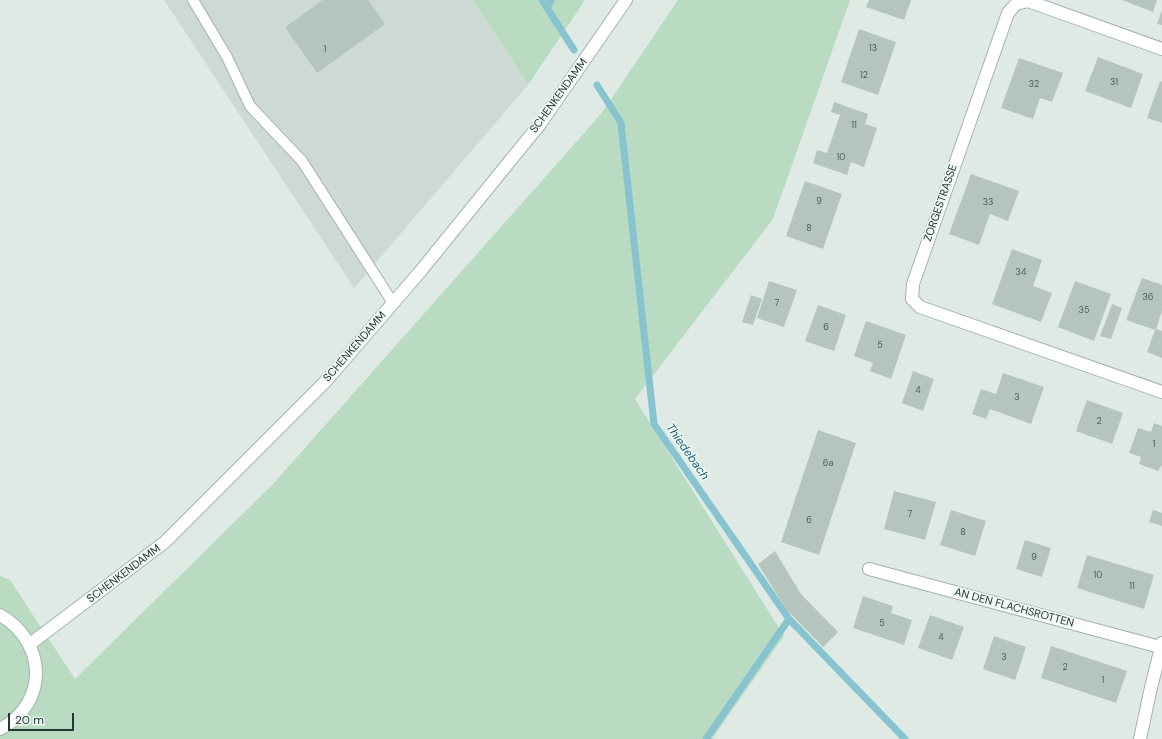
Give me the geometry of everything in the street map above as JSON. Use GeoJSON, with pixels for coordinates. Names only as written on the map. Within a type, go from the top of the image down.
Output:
{"type":"FeatureCollection","features":[{"type":"Feature","properties":{"kind":"street","name":"SCHENKENDAMM"},"geometry":{"type":"LineString","coordinates":[[30,644],[165,542],[325,382],[393,303],[540,124],[626,0]]}},
{"type":"Feature","properties":{"kind":"street","name":"ZORGESTRASSE"},"geometry":{"type":"LineString","coordinates":[[1162,49],[1028,1],[1016,4],[1008,13],[912,284],[912,299],[920,307],[1162,392]]}},
{"type":"Feature","properties":{"kind":"street","name":"AN DEN FLACHSROTTEN"},"geometry":{"type":"LineString","coordinates":[[868,569],[1161,645]]}},
{"type":"Feature","properties":{"kind":"street"},"geometry":{"type":"LineString","coordinates":[[0,615],[11,621],[23,632],[30,644],[35,658],[36,674],[33,694],[23,711],[10,723],[0,729]]}},
{"type":"Feature","properties":{"kind":"street"},"geometry":{"type":"LineString","coordinates":[[1140,739],[1161,645]]}},
{"type":"Feature","properties":{"kind":"lane"},"geometry":{"type":"LineString","coordinates":[[193,0],[227,57],[250,106],[302,161],[393,303]]}},
{"type":"Feature","properties":{"kind":"shaded area"},"geometry":{"type":"Polygon","coordinates":[[[164,0],[473,0],[528,85],[354,288],[164,0]]]}},
{"type":"Feature","properties":{"kind":"green space"},"geometry":{"type":"Polygon","coordinates":[[[473,0],[585,0],[528,85],[473,0]]]}},
{"type":"Feature","properties":{"kind":"green space"},"geometry":{"type":"Polygon","coordinates":[[[678,0],[850,0],[773,219],[635,399],[784,636],[712,739],[0,739],[0,576],[10,580],[75,679],[273,484],[601,114],[678,0]]]}},
{"type":"Feature","properties":{"kind":"building"},"geometry":{"type":"Polygon","coordinates":[[[323,0],[368,0],[385,24],[317,73],[285,27],[323,0]]]}},
{"type":"Feature","properties":{"kind":"building"},"geometry":{"type":"Polygon","coordinates":[[[869,0],[911,0],[904,20],[866,7],[869,0]]]}},
{"type":"Feature","properties":{"kind":"building"},"geometry":{"type":"Polygon","coordinates":[[[1122,0],[1157,0],[1153,12],[1122,0]]]}},
{"type":"Feature","properties":{"kind":"building"},"geometry":{"type":"Polygon","coordinates":[[[1162,10],[1162,25],[1157,24],[1162,10]]]}},
{"type":"Feature","properties":{"kind":"building"},"geometry":{"type":"Polygon","coordinates":[[[859,29],[896,42],[878,95],[841,82],[859,29]]]}},
{"type":"Feature","properties":{"kind":"building"},"geometry":{"type":"Polygon","coordinates":[[[1098,57],[1143,74],[1131,108],[1085,91],[1098,57]]]}},
{"type":"Feature","properties":{"kind":"building"},"geometry":{"type":"Polygon","coordinates":[[[1019,58],[1063,73],[1052,102],[1040,98],[1033,119],[1001,108],[1019,58]]]}},
{"type":"Feature","properties":{"kind":"building"},"geometry":{"type":"Polygon","coordinates":[[[1160,81],[1162,82],[1162,123],[1147,118],[1160,81]]]}},
{"type":"Feature","properties":{"kind":"building"},"geometry":{"type":"Polygon","coordinates":[[[834,102],[868,114],[865,124],[877,128],[864,167],[851,162],[847,175],[813,163],[817,150],[827,153],[840,115],[831,112],[834,102]]]}},
{"type":"Feature","properties":{"kind":"building"},"geometry":{"type":"Polygon","coordinates":[[[971,174],[1019,191],[1008,221],[990,214],[979,245],[949,234],[971,174]]]}},
{"type":"Feature","properties":{"kind":"building"},"geometry":{"type":"Polygon","coordinates":[[[805,181],[842,194],[823,249],[786,236],[805,181]]]}},
{"type":"Feature","properties":{"kind":"building"},"geometry":{"type":"Polygon","coordinates":[[[1012,249],[1042,260],[1033,286],[1052,293],[1041,322],[992,304],[1012,249]]]}},
{"type":"Feature","properties":{"kind":"building"},"geometry":{"type":"Polygon","coordinates":[[[1142,278],[1162,285],[1162,311],[1156,329],[1162,331],[1162,358],[1147,352],[1155,330],[1126,320],[1142,278]]]}},
{"type":"Feature","properties":{"kind":"building"},"geometry":{"type":"Polygon","coordinates":[[[769,281],[797,290],[784,327],[757,318],[769,281]]]}},
{"type":"Feature","properties":{"kind":"building"},"geometry":{"type":"Polygon","coordinates":[[[1075,281],[1111,294],[1094,341],[1058,327],[1075,281]]]}},
{"type":"Feature","properties":{"kind":"building"},"geometry":{"type":"Polygon","coordinates":[[[751,295],[762,299],[753,325],[742,322],[751,295]]]}},
{"type":"Feature","properties":{"kind":"building"},"geometry":{"type":"Polygon","coordinates":[[[1112,304],[1122,308],[1111,339],[1100,336],[1112,304]]]}},
{"type":"Feature","properties":{"kind":"building"},"geometry":{"type":"Polygon","coordinates":[[[818,305],[846,315],[834,351],[805,341],[818,305]]]}},
{"type":"Feature","properties":{"kind":"building"},"geometry":{"type":"Polygon","coordinates":[[[866,321],[906,335],[891,379],[870,371],[873,363],[854,356],[866,321]]]}},
{"type":"Feature","properties":{"kind":"building"},"geometry":{"type":"Polygon","coordinates":[[[913,371],[934,379],[923,411],[902,403],[913,371]]]}},
{"type":"Feature","properties":{"kind":"building"},"geometry":{"type":"Polygon","coordinates":[[[1003,373],[1044,387],[1031,424],[990,409],[986,419],[972,414],[981,389],[996,394],[1003,373]]]}},
{"type":"Feature","properties":{"kind":"building"},"geometry":{"type":"Polygon","coordinates":[[[1087,400],[1123,413],[1112,444],[1076,431],[1087,400]]]}},
{"type":"Feature","properties":{"kind":"building"},"geometry":{"type":"Polygon","coordinates":[[[1154,423],[1162,426],[1162,465],[1158,471],[1139,464],[1141,457],[1129,453],[1138,428],[1151,432],[1154,423]]]}},
{"type":"Feature","properties":{"kind":"building"},"geometry":{"type":"Polygon","coordinates":[[[818,430],[856,443],[819,555],[781,542],[818,430]]]}},
{"type":"Feature","properties":{"kind":"building"},"geometry":{"type":"Polygon","coordinates":[[[894,491],[936,502],[925,540],[884,529],[894,491]]]}},
{"type":"Feature","properties":{"kind":"building"},"geometry":{"type":"Polygon","coordinates":[[[951,510],[986,521],[975,556],[940,545],[951,510]]]}},
{"type":"Feature","properties":{"kind":"building"},"geometry":{"type":"Polygon","coordinates":[[[1153,510],[1162,513],[1162,526],[1149,522],[1153,510]]]}},
{"type":"Feature","properties":{"kind":"building"},"geometry":{"type":"Polygon","coordinates":[[[1025,540],[1051,548],[1042,577],[1016,569],[1025,540]]]}},
{"type":"Feature","properties":{"kind":"building"},"geometry":{"type":"Polygon","coordinates":[[[775,551],[801,594],[838,632],[823,647],[786,609],[758,564],[775,551]]]}},
{"type":"Feature","properties":{"kind":"building"},"geometry":{"type":"Polygon","coordinates":[[[1087,555],[1154,575],[1144,609],[1077,588],[1087,555]]]}},
{"type":"Feature","properties":{"kind":"building"},"geometry":{"type":"Polygon","coordinates":[[[863,596],[893,606],[891,613],[912,620],[904,645],[853,628],[863,596]]]}},
{"type":"Feature","properties":{"kind":"building"},"geometry":{"type":"Polygon","coordinates":[[[930,615],[964,627],[952,660],[918,648],[930,615]]]}},
{"type":"Feature","properties":{"kind":"building"},"geometry":{"type":"Polygon","coordinates":[[[994,636],[1026,647],[1015,680],[983,669],[994,636]]]}},
{"type":"Feature","properties":{"kind":"building"},"geometry":{"type":"Polygon","coordinates":[[[1051,646],[1127,671],[1116,703],[1041,678],[1051,646]]]}},
{"type":"Feature","properties":{"kind":"waterway","name":"Thiedebach"},"geometry":{"type":"LineString","coordinates":[[542,0],[574,50]]}},
{"type":"Feature","properties":{"kind":"waterway","name":"Thiedebach"},"geometry":{"type":"LineString","coordinates":[[547,8],[551,0]]}},
{"type":"Feature","properties":{"kind":"waterway","name":"Thiedebach"},"geometry":{"type":"LineString","coordinates":[[597,85],[621,123],[654,424],[789,619],[706,739]]}},
{"type":"Feature","properties":{"kind":"waterway"},"geometry":{"type":"LineString","coordinates":[[789,619],[905,739]]}}]}
